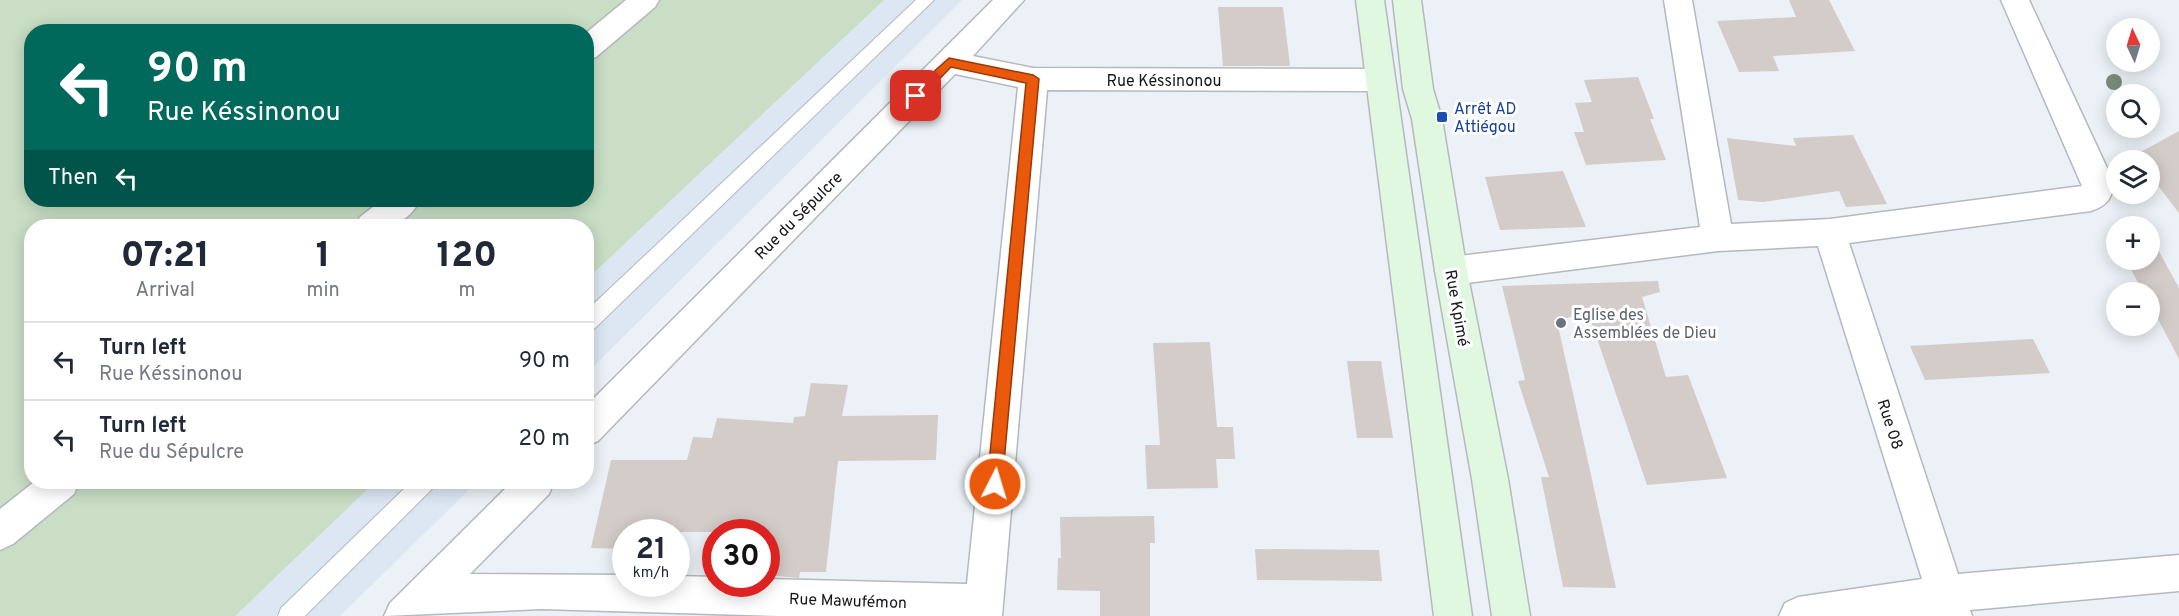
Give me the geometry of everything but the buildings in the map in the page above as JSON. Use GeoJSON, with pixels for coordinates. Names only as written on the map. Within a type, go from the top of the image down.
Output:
{"type":"FeatureCollection","features":[{"type":"Feature","properties":{"kind":"main road"},"geometry":{"type":"LineString","coordinates":[[1370,0],[1453,616]]}},
{"type":"Feature","properties":{"kind":"main road","name":"Rue Kpimé"},"geometry":{"type":"LineString","coordinates":[[1407,0],[1418,89],[1427,119],[1451,271],[1490,479],[1511,616]]}},
{"type":"Feature","properties":{"kind":"street"},"geometry":{"type":"LineString","coordinates":[[594,42],[645,0]]}},
{"type":"Feature","properties":{"kind":"street","name":"Rue du Sépulcre"},"geometry":{"type":"LineString","coordinates":[[594,422],[1010,0]]}},
{"type":"Feature","properties":{"kind":"street"},"geometry":{"type":"LineString","coordinates":[[1678,0],[1718,238]]}},
{"type":"Feature","properties":{"kind":"street"},"geometry":{"type":"LineString","coordinates":[[1451,271],[1718,238],[1830,232],[2091,198],[2097,192],[2098,183],[2015,0]]}},
{"type":"Feature","properties":{"kind":"street","name":"Rue Késsinonou"},"geometry":{"type":"LineString","coordinates":[[949,62],[1033,79],[1380,80]]}},
{"type":"Feature","properties":{"kind":"street"},"geometry":{"type":"LineString","coordinates":[[983,610],[1033,79]]}},
{"type":"Feature","properties":{"kind":"street"},"geometry":{"type":"LineString","coordinates":[[380,219],[395,207]]}},
{"type":"Feature","properties":{"kind":"street","name":"Rue 08"},"geometry":{"type":"LineString","coordinates":[[1830,232],[1949,605]]}},
{"type":"Feature","properties":{"kind":"street"},"geometry":{"type":"LineString","coordinates":[[0,532],[53,489]]}},
{"type":"Feature","properties":{"kind":"street"},"geometry":{"type":"LineString","coordinates":[[414,605],[529,489]]}},
{"type":"Feature","properties":{"kind":"street"},"geometry":{"type":"LineString","coordinates":[[1798,616],[1949,605],[2179,573]]}},
{"type":"Feature","properties":{"kind":"street","name":"Rue Mawufémon"},"geometry":{"type":"LineString","coordinates":[[414,605],[541,591],[983,610]]}},
{"type":"Feature","properties":{"kind":"lane"},"geometry":{"type":"LineString","coordinates":[[594,316],[926,0]]}},
{"type":"Feature","properties":{"kind":"lane"},"geometry":{"type":"LineString","coordinates":[[289,616],[418,489]]}},
{"type":"Feature","properties":{"kind":"shaded area"},"geometry":{"type":"Polygon","coordinates":[[[0,0],[962,0],[594,366],[594,219],[24,219],[24,489],[470,489],[340,616],[0,616],[0,0]]]}},
{"type":"Feature","properties":{"kind":"green space"},"geometry":{"type":"Polygon","coordinates":[[[0,0],[884,0],[594,272],[594,219],[24,219],[24,489],[368,489],[235,616],[0,616],[0,0]]]}},
{"type":"Feature","properties":{"kind":"place","name":"Arrêt AD Attiégou"},"geometry":{"type":"Point","coordinates":[1442,117]}},
{"type":"Feature","properties":{"kind":"place","name":"Eglise des Assemblées de Dieu"},"geometry":{"type":"Point","coordinates":[1561,323]}},
{"type":"Feature","properties":{"kind":"route"},"geometry":{"type":"LineString","coordinates":[[916,96],[949,62],[1033,79],[995,484]]}}]}
